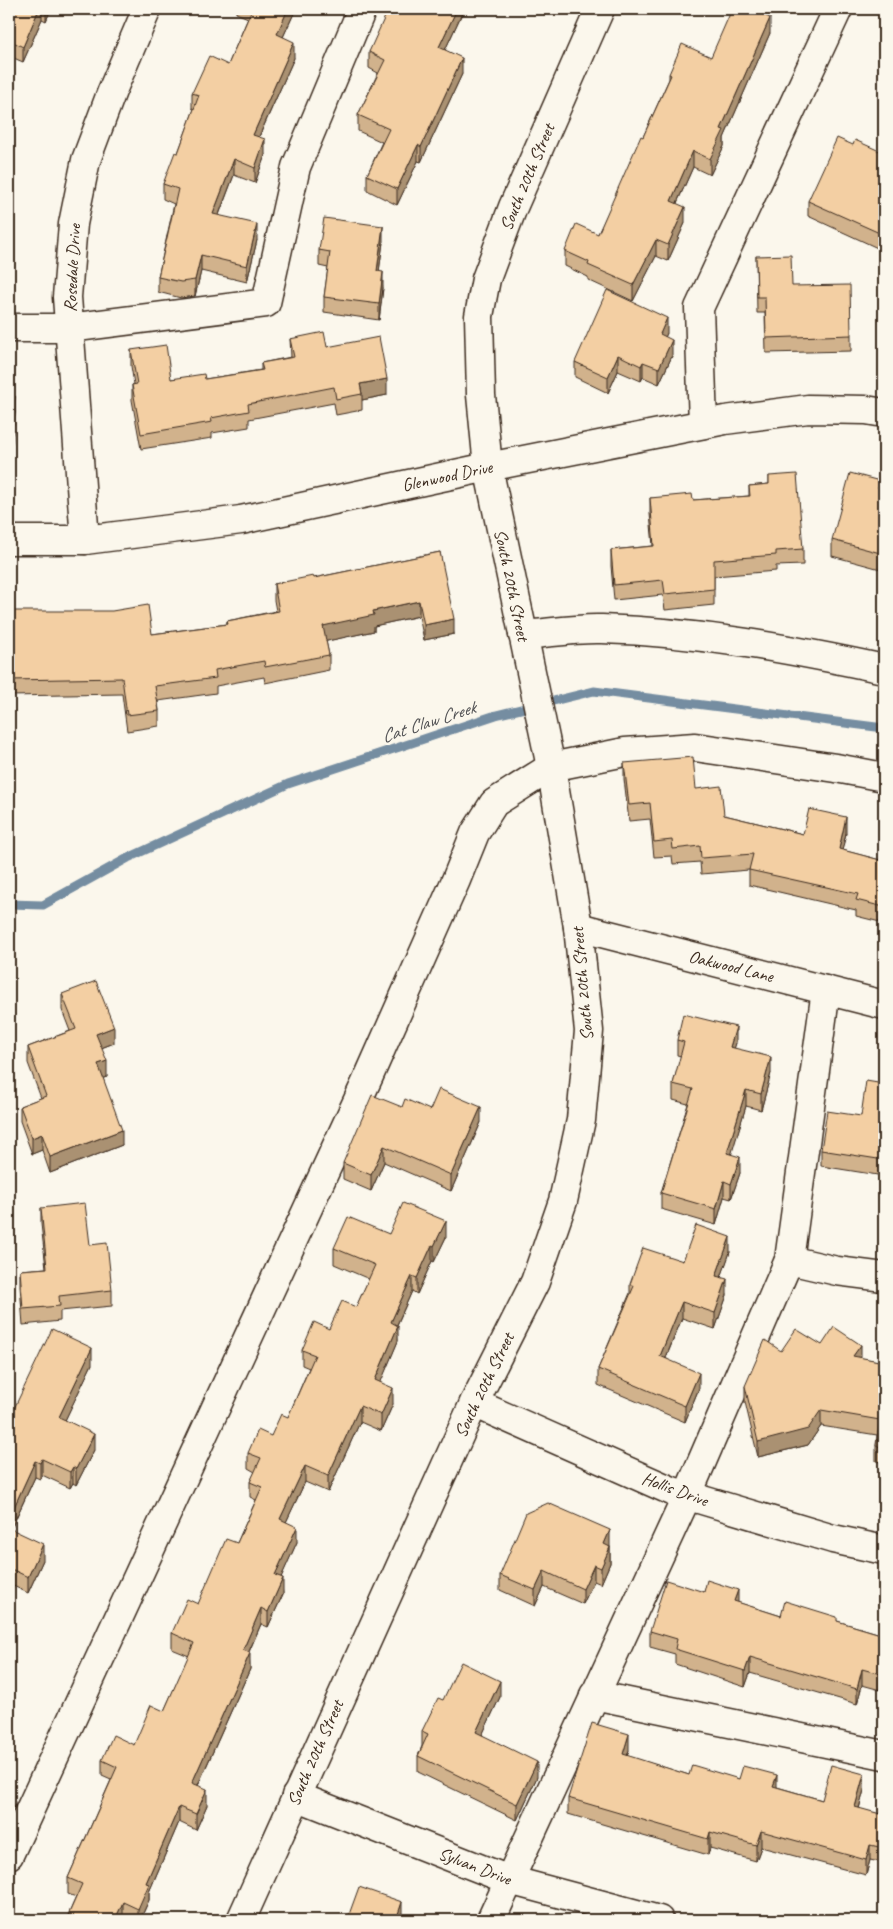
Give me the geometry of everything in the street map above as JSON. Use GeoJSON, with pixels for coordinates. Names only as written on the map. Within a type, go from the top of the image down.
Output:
{"type":"FeatureCollection","features":[{"type":"Feature","properties":{"kind":"street","name":"Rosedale Drive"},"geometry":{"type":"LineString","coordinates":[[85,540],[67,297],[73,224],[86,160],[112,91],[147,9]]}},
{"type":"Feature","properties":{"kind":"street"},"geometry":{"type":"LineString","coordinates":[[9,328],[69,328],[266,303],[296,167],[362,9]]}},
{"type":"Feature","properties":{"kind":"street","name":"South 20th Street"},"geometry":{"type":"LineString","coordinates":[[241,1920],[474,1403],[535,1282],[563,1201],[579,1129],[588,1031],[578,927],[551,767],[488,467],[481,395],[479,316],[486,279],[513,207],[600,9]]}},
{"type":"Feature","properties":{"kind":"street"},"geometry":{"type":"LineString","coordinates":[[703,424],[700,308],[838,9]]}},
{"type":"Feature","properties":{"kind":"street","name":"Glenwood Drive"},"geometry":{"type":"LineString","coordinates":[[9,540],[85,540],[240,520],[488,467],[703,424],[808,409],[866,410],[884,413]]}},
{"type":"Feature","properties":{"kind":"street"},"geometry":{"type":"LineString","coordinates":[[523,635],[600,629],[694,635],[807,653],[884,669]]}},
{"type":"Feature","properties":{"kind":"street"},"geometry":{"type":"LineString","coordinates":[[9,1855],[369,1076],[475,833],[494,803],[551,767],[625,752],[695,747],[884,777]]}},
{"type":"Feature","properties":{"kind":"street","name":"Oakwood Lane"},"geometry":{"type":"LineString","coordinates":[[578,927],[884,1005]]}},
{"type":"Feature","properties":{"kind":"street"},"geometry":{"type":"LineString","coordinates":[[491,1920],[686,1496],[789,1260],[826,990]]}},
{"type":"Feature","properties":{"kind":"street"},"geometry":{"type":"LineString","coordinates":[[789,1260],[837,1272],[884,1278]]}},
{"type":"Feature","properties":{"kind":"street","name":"Hollis Drive"},"geometry":{"type":"LineString","coordinates":[[474,1403],[672,1491],[833,1539],[884,1550]]}},
{"type":"Feature","properties":{"kind":"street"},"geometry":{"type":"LineString","coordinates":[[594,1695],[884,1755]]}},
{"type":"Feature","properties":{"kind":"street","name":"Sylvan Drive"},"geometry":{"type":"LineString","coordinates":[[296,1796],[509,1880],[659,1920]]}},
{"type":"Feature","properties":{"kind":"building"},"geometry":{"type":"Polygon","coordinates":[[[9,9],[39,9],[23,47],[9,40],[9,9]]]}},
{"type":"Feature","properties":{"kind":"building"},"geometry":{"type":"Polygon","coordinates":[[[252,9],[288,9],[277,34],[294,42],[253,135],[265,139],[255,168],[234,159],[213,214],[257,224],[247,266],[201,255],[195,280],[181,282],[158,277],[178,189],[163,184],[175,152],[178,153],[199,95],[192,93],[209,56],[228,65],[252,9]]]}},
{"type":"Feature","properties":{"kind":"building"},"geometry":{"type":"Polygon","coordinates":[[[401,9],[457,9],[439,47],[462,58],[421,147],[418,145],[397,189],[367,175],[389,129],[358,115],[385,60],[369,52],[388,10],[398,15],[401,9]]]}},
{"type":"Feature","properties":{"kind":"building"},"geometry":{"type":"Polygon","coordinates":[[[732,9],[751,9],[770,18],[721,129],[724,130],[710,159],[693,151],[671,201],[685,207],[668,245],[656,240],[633,285],[588,265],[589,262],[565,251],[576,224],[598,234],[641,136],[643,137],[671,75],[669,74],[682,44],[711,57],[732,9]]]}},
{"type":"Feature","properties":{"kind":"building"},"geometry":{"type":"Polygon","coordinates":[[[9,73],[12,73],[9,97],[9,73]]]}},
{"type":"Feature","properties":{"kind":"building"},"geometry":{"type":"Polygon","coordinates":[[[837,138],[853,145],[855,140],[884,153],[884,186],[879,197],[884,199],[884,235],[808,201],[837,138]]]}},
{"type":"Feature","properties":{"kind":"building"},"geometry":{"type":"Polygon","coordinates":[[[324,218],[383,226],[377,271],[383,272],[379,304],[324,297],[330,252],[319,250],[324,218]]]}},
{"type":"Feature","properties":{"kind":"building"},"geometry":{"type":"Polygon","coordinates":[[[791,255],[792,286],[850,285],[851,335],[766,338],[765,297],[757,297],[756,256],[791,255]]]}},
{"type":"Feature","properties":{"kind":"building"},"geometry":{"type":"Polygon","coordinates":[[[607,290],[667,318],[660,334],[672,340],[659,368],[643,362],[641,366],[618,355],[608,377],[575,362],[607,290]]]}},
{"type":"Feature","properties":{"kind":"building"},"geometry":{"type":"Polygon","coordinates":[[[324,332],[327,347],[379,337],[387,379],[360,384],[362,394],[336,399],[334,387],[248,404],[249,411],[211,418],[212,422],[141,434],[132,385],[137,384],[131,350],[166,345],[171,379],[204,374],[205,379],[263,370],[261,363],[294,357],[290,339],[324,332]]]}},
{"type":"Feature","properties":{"kind":"building"},"geometry":{"type":"Polygon","coordinates":[[[9,395],[15,396],[10,443],[9,443],[9,395]]]}},
{"type":"Feature","properties":{"kind":"building"},"geometry":{"type":"Polygon","coordinates":[[[850,473],[880,481],[878,488],[884,489],[884,554],[832,540],[850,473]]]}},
{"type":"Feature","properties":{"kind":"building"},"geometry":{"type":"Polygon","coordinates":[[[797,474],[803,549],[776,551],[776,555],[714,560],[714,589],[665,594],[663,580],[614,585],[611,550],[654,546],[650,498],[692,494],[693,500],[750,496],[749,486],[769,484],[769,476],[797,474]]]}},
{"type":"Feature","properties":{"kind":"building"},"geometry":{"type":"Polygon","coordinates":[[[440,552],[454,619],[424,625],[419,601],[373,611],[374,615],[323,626],[329,655],[265,667],[264,661],[215,670],[216,678],[155,686],[159,711],[127,715],[122,678],[9,680],[9,611],[112,611],[148,605],[152,634],[228,624],[227,621],[279,611],[274,584],[313,576],[314,578],[440,552]]]}},
{"type":"Feature","properties":{"kind":"building"},"geometry":{"type":"Polygon","coordinates":[[[693,757],[696,789],[721,786],[724,815],[803,834],[809,809],[846,817],[839,849],[884,861],[884,907],[856,900],[858,894],[749,870],[753,854],[701,858],[700,846],[673,849],[672,840],[654,842],[650,803],[629,805],[624,763],[693,757]]]}},
{"type":"Feature","properties":{"kind":"building"},"geometry":{"type":"Polygon","coordinates":[[[96,981],[114,1027],[96,1034],[107,1061],[98,1064],[122,1130],[50,1157],[42,1134],[32,1138],[20,1106],[46,1096],[28,1047],[76,1029],[62,994],[96,981]]]}},
{"type":"Feature","properties":{"kind":"building"},"geometry":{"type":"Polygon","coordinates":[[[683,1014],[736,1027],[730,1047],[771,1057],[761,1094],[746,1090],[727,1153],[740,1157],[731,1184],[724,1181],[716,1209],[661,1193],[693,1089],[673,1084],[684,1042],[677,1040],[683,1014]]]}},
{"type":"Feature","properties":{"kind":"building"},"geometry":{"type":"Polygon","coordinates":[[[866,1081],[884,1084],[884,1160],[821,1150],[827,1111],[861,1116],[866,1081]]]}},
{"type":"Feature","properties":{"kind":"building"},"geometry":{"type":"Polygon","coordinates":[[[439,1089],[481,1107],[451,1175],[384,1146],[371,1175],[343,1163],[372,1095],[402,1107],[405,1099],[430,1110],[439,1089]]]}},
{"type":"Feature","properties":{"kind":"building"},"geometry":{"type":"Polygon","coordinates":[[[85,1203],[90,1245],[107,1243],[112,1290],[59,1296],[60,1306],[23,1309],[20,1270],[47,1268],[41,1208],[85,1203]]]}},
{"type":"Feature","properties":{"kind":"building"},"geometry":{"type":"Polygon","coordinates":[[[403,1203],[446,1221],[434,1246],[432,1245],[417,1278],[412,1276],[391,1322],[398,1326],[375,1380],[393,1388],[381,1415],[360,1406],[328,1476],[305,1466],[280,1519],[297,1527],[275,1575],[283,1578],[268,1612],[261,1608],[243,1650],[250,1653],[192,1783],[207,1789],[196,1814],[179,1807],[146,1883],[149,1884],[138,1909],[123,1902],[115,1920],[66,1920],[82,1884],[68,1878],[117,1767],[102,1760],[113,1735],[134,1745],[151,1705],[164,1711],[194,1643],[172,1633],[187,1599],[198,1604],[226,1539],[237,1543],[262,1487],[250,1482],[261,1458],[248,1453],[258,1430],[271,1436],[281,1414],[288,1417],[315,1355],[302,1350],[314,1322],[329,1329],[342,1301],[356,1307],[375,1265],[334,1248],[348,1217],[389,1234],[403,1203]]]}},
{"type":"Feature","properties":{"kind":"building"},"geometry":{"type":"Polygon","coordinates":[[[696,1225],[730,1237],[716,1276],[727,1279],[715,1313],[682,1302],[660,1356],[699,1373],[685,1406],[598,1369],[634,1286],[630,1284],[643,1248],[683,1261],[696,1225]]]}},
{"type":"Feature","properties":{"kind":"building"},"geometry":{"type":"Polygon","coordinates":[[[834,1327],[861,1345],[853,1356],[884,1362],[884,1447],[876,1446],[880,1420],[821,1410],[808,1429],[758,1442],[745,1386],[765,1340],[781,1351],[796,1329],[822,1345],[834,1327]]]}},
{"type":"Feature","properties":{"kind":"building"},"geometry":{"type":"Polygon","coordinates":[[[52,1329],[92,1348],[59,1417],[94,1434],[76,1469],[73,1467],[70,1472],[42,1459],[40,1463],[35,1461],[9,1518],[9,1419],[52,1329]]]}},
{"type":"Feature","properties":{"kind":"building"},"geometry":{"type":"Polygon","coordinates":[[[548,1503],[610,1530],[604,1544],[610,1547],[601,1568],[594,1565],[583,1589],[544,1571],[535,1590],[500,1575],[526,1513],[548,1503]]]}},
{"type":"Feature","properties":{"kind":"building"},"geometry":{"type":"Polygon","coordinates":[[[9,1528],[43,1544],[28,1577],[9,1568],[9,1528]]]}},
{"type":"Feature","properties":{"kind":"building"},"geometry":{"type":"Polygon","coordinates":[[[666,1580],[704,1592],[707,1580],[738,1590],[734,1601],[781,1616],[785,1601],[837,1617],[837,1621],[884,1635],[884,1675],[862,1669],[857,1689],[750,1657],[745,1671],[675,1649],[677,1639],[650,1631],[666,1580]]]}},
{"type":"Feature","properties":{"kind":"building"},"geometry":{"type":"Polygon","coordinates":[[[461,1662],[500,1681],[476,1732],[537,1762],[517,1804],[418,1756],[428,1734],[422,1731],[438,1698],[443,1700],[461,1662]]]}},
{"type":"Feature","properties":{"kind":"building"},"geometry":{"type":"Polygon","coordinates":[[[592,1723],[629,1734],[623,1754],[689,1775],[692,1765],[739,1779],[743,1766],[777,1775],[773,1786],[822,1800],[831,1765],[864,1774],[855,1807],[884,1815],[884,1848],[870,1845],[866,1860],[761,1831],[756,1845],[710,1832],[708,1839],[568,1798],[592,1723]]]}},
{"type":"Feature","properties":{"kind":"building"},"geometry":{"type":"Polygon","coordinates":[[[359,1887],[402,1902],[396,1920],[347,1920],[359,1887]]]}},
{"type":"Feature","properties":{"kind":"waterway","name":"Cat Claw Creek"},"geometry":{"type":"LineString","coordinates":[[9,904],[43,905],[128,858],[288,784],[496,715],[594,691],[884,728]]}}]}
